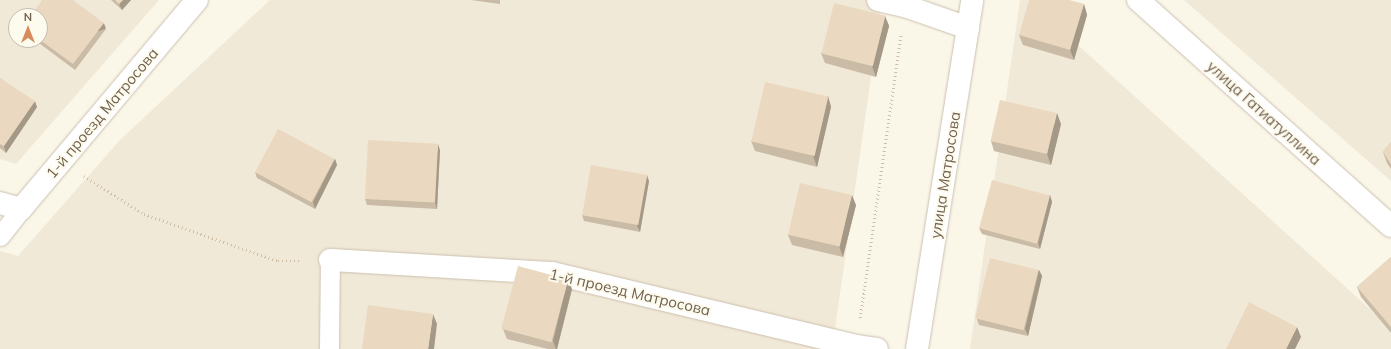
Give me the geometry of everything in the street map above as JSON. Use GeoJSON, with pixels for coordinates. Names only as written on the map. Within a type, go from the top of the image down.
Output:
{"type":"FeatureCollection","features":[{"type":"Feature","properties":{"kind":"street","name":"1-й проезд Матросова"},"geometry":{"type":"LineString","coordinates":[[22,209],[197,0]]}},
{"type":"Feature","properties":{"kind":"street"},"geometry":{"type":"LineString","coordinates":[[878,0],[905,6],[968,28]]}},
{"type":"Feature","properties":{"kind":"street","name":"улица Матросова"},"geometry":{"type":"LineString","coordinates":[[916,349],[972,0]]}},
{"type":"Feature","properties":{"kind":"street","name":"улица Гатиатуллина"},"geometry":{"type":"LineString","coordinates":[[1138,0],[1391,226]]}},
{"type":"Feature","properties":{"kind":"street"},"geometry":{"type":"LineString","coordinates":[[0,202],[22,209]]}},
{"type":"Feature","properties":{"kind":"street","name":"1-й проезд Матросова"},"geometry":{"type":"LineString","coordinates":[[330,260],[552,273],[867,348]]}},
{"type":"Feature","properties":{"kind":"lane"},"geometry":{"type":"LineString","coordinates":[[0,236],[22,209]]}},
{"type":"Feature","properties":{"kind":"lane"},"geometry":{"type":"LineString","coordinates":[[329,349],[330,260]]}},
{"type":"Feature","properties":{"kind":"path"},"geometry":{"type":"LineString","coordinates":[[867,348],[905,6]]}},
{"type":"Feature","properties":{"kind":"path"},"geometry":{"type":"LineString","coordinates":[[61,162],[144,214],[278,261],[330,260]]}},
{"type":"Feature","properties":{"kind":"shaded area"},"geometry":{"type":"Polygon","coordinates":[[[0,0],[159,0],[16,164],[0,159],[0,0]]]}},
{"type":"Feature","properties":{"kind":"shaded area"},"geometry":{"type":"Polygon","coordinates":[[[270,0],[882,0],[832,349],[0,349],[0,251],[18,256],[120,140],[270,0]]]}},
{"type":"Feature","properties":{"kind":"shaded area"},"geometry":{"type":"Polygon","coordinates":[[[1020,0],[1028,0],[1391,328],[1391,349],[970,349],[1020,0]]]}},
{"type":"Feature","properties":{"kind":"shaded area"},"geometry":{"type":"Polygon","coordinates":[[[1184,0],[1391,0],[1391,181],[1184,0]]]}},
{"type":"Feature","properties":{"kind":"building"},"geometry":{"type":"Polygon","coordinates":[[[42,0],[73,0],[104,23],[73,64],[48,46],[48,8],[36,8],[42,0]]]}},
{"type":"Feature","properties":{"kind":"building"},"geometry":{"type":"Polygon","coordinates":[[[115,0],[123,0],[119,4],[115,0]]]}},
{"type":"Feature","properties":{"kind":"building"},"geometry":{"type":"Polygon","coordinates":[[[1029,0],[1069,0],[1084,4],[1070,50],[1019,35],[1029,0]]]}},
{"type":"Feature","properties":{"kind":"building"},"geometry":{"type":"Polygon","coordinates":[[[834,3],[885,16],[873,66],[821,53],[834,3]]]}},
{"type":"Feature","properties":{"kind":"building"},"geometry":{"type":"Polygon","coordinates":[[[0,78],[35,101],[4,146],[0,144],[0,78]]]}},
{"type":"Feature","properties":{"kind":"building"},"geometry":{"type":"Polygon","coordinates":[[[765,82],[828,97],[815,156],[751,141],[765,82]]]}},
{"type":"Feature","properties":{"kind":"building"},"geometry":{"type":"Polygon","coordinates":[[[1000,100],[1057,113],[1047,154],[991,141],[1000,100]]]}},
{"type":"Feature","properties":{"kind":"building"},"geometry":{"type":"Polygon","coordinates":[[[278,129],[335,159],[312,202],[255,172],[278,129]]]}},
{"type":"Feature","properties":{"kind":"building"},"geometry":{"type":"Polygon","coordinates":[[[368,140],[438,144],[435,203],[365,199],[368,140]]]}},
{"type":"Feature","properties":{"kind":"building"},"geometry":{"type":"Polygon","coordinates":[[[1391,142],[1391,164],[1383,152],[1391,142]]]}},
{"type":"Feature","properties":{"kind":"building"},"geometry":{"type":"Polygon","coordinates":[[[591,165],[647,175],[638,225],[582,215],[591,165]]]}},
{"type":"Feature","properties":{"kind":"building"},"geometry":{"type":"Polygon","coordinates":[[[992,180],[1050,196],[1037,244],[979,228],[992,180]]]}},
{"type":"Feature","properties":{"kind":"building"},"geometry":{"type":"Polygon","coordinates":[[[800,183],[852,195],[840,247],[788,235],[800,183]]]}},
{"type":"Feature","properties":{"kind":"building"},"geometry":{"type":"Polygon","coordinates":[[[1391,257],[1391,327],[1357,287],[1391,257]]]}},
{"type":"Feature","properties":{"kind":"building"},"geometry":{"type":"Polygon","coordinates":[[[990,258],[1039,270],[1024,330],[975,318],[990,258]]]}},
{"type":"Feature","properties":{"kind":"building"},"geometry":{"type":"Polygon","coordinates":[[[518,266],[568,279],[551,342],[501,329],[518,266]]]}},
{"type":"Feature","properties":{"kind":"building"},"geometry":{"type":"Polygon","coordinates":[[[1249,302],[1297,327],[1286,349],[1226,349],[1249,302]]]}},
{"type":"Feature","properties":{"kind":"building"},"geometry":{"type":"Polygon","coordinates":[[[368,305],[433,314],[428,349],[362,349],[368,305]]]}}]}
